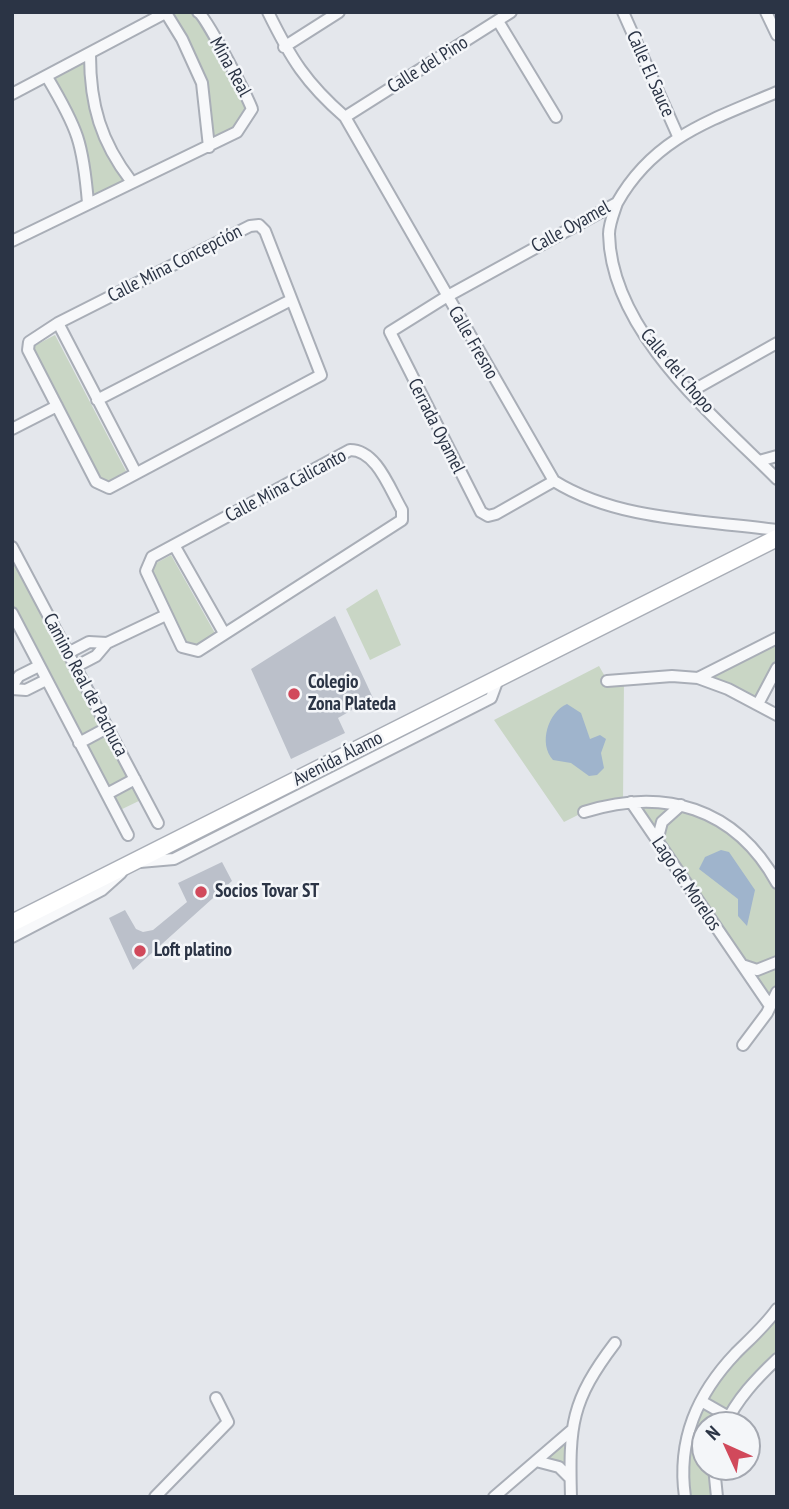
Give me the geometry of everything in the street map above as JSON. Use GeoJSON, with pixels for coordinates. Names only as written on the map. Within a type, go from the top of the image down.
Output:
{"type":"FeatureCollection","features":[{"type":"Feature","properties":{"kind":"street","name":"Mina Real"},"geometry":{"type":"LineString","coordinates":[[12,241],[131,181],[237,132],[252,109],[242,83],[215,42],[204,15],[198,12]]}},
{"type":"Feature","properties":{"kind":"street","name":"Calle Fresno"},"geometry":{"type":"LineString","coordinates":[[268,12],[284,47],[312,89],[345,117],[554,481]]}},
{"type":"Feature","properties":{"kind":"street"},"geometry":{"type":"LineString","coordinates":[[284,47],[340,12]]}},
{"type":"Feature","properties":{"kind":"street","name":"Calle del Pino"},"geometry":{"type":"LineString","coordinates":[[345,117],[511,12]]}},
{"type":"Feature","properties":{"kind":"street","name":"Calle El Sauce"},"geometry":{"type":"LineString","coordinates":[[622,12],[678,136]]}},
{"type":"Feature","properties":{"kind":"street"},"geometry":{"type":"LineString","coordinates":[[766,12],[777,35]]}},
{"type":"Feature","properties":{"kind":"street","name":"Mina Real"},"geometry":{"type":"LineString","coordinates":[[12,94],[166,13],[183,39],[202,83],[209,147]]}},
{"type":"Feature","properties":{"kind":"street"},"geometry":{"type":"LineString","coordinates":[[498,21],[556,117]]}},
{"type":"Feature","properties":{"kind":"street"},"geometry":{"type":"LineString","coordinates":[[90,55],[90,92],[98,125],[113,158],[131,181]]}},
{"type":"Feature","properties":{"kind":"street"},"geometry":{"type":"LineString","coordinates":[[47,77],[75,123],[84,155],[88,203]]}},
{"type":"Feature","properties":{"kind":"street","name":"Calle Oyamel"},"geometry":{"type":"LineString","coordinates":[[390,332],[446,297],[617,202],[632,176],[678,136],[777,92]]}},
{"type":"Feature","properties":{"kind":"street","name":"Calle del Chopo"},"geometry":{"type":"LineString","coordinates":[[617,202],[609,231],[622,294],[645,338],[690,392],[777,479]]}},
{"type":"Feature","properties":{"kind":"street","name":"Calle Mina Concepción"},"geometry":{"type":"LineString","coordinates":[[259,225],[265,231],[291,300],[321,375],[109,488],[96,482],[28,350],[29,342],[35,336],[58,323],[250,226],[259,225]]}},
{"type":"Feature","properties":{"kind":"street"},"geometry":{"type":"LineString","coordinates":[[97,400],[291,300]]}},
{"type":"Feature","properties":{"kind":"street"},"geometry":{"type":"LineString","coordinates":[[58,323],[136,473]]}},
{"type":"Feature","properties":{"kind":"street","name":"Cerrada Oyamel"},"geometry":{"type":"LineString","coordinates":[[390,332],[481,512],[488,516],[554,481]]}},
{"type":"Feature","properties":{"kind":"street"},"geometry":{"type":"LineString","coordinates":[[690,392],[777,343]]}},
{"type":"Feature","properties":{"kind":"street"},"geometry":{"type":"LineString","coordinates":[[12,429],[57,406]]}},
{"type":"Feature","properties":{"kind":"street","name":"Calle Mina Calicanto"},"geometry":{"type":"LineString","coordinates":[[350,450],[362,450],[370,457],[402,510],[402,520],[396,527],[198,651],[183,647],[146,570],[152,557],[174,545],[350,450]]}},
{"type":"Feature","properties":{"kind":"street"},"geometry":{"type":"LineString","coordinates":[[759,461],[777,456]]}},
{"type":"Feature","properties":{"kind":"street"},"geometry":{"type":"LineString","coordinates":[[554,481],[572,492],[613,508],[777,530]]}},
{"type":"Feature","properties":{"kind":"street","name":"Avenida Álamo"},"geometry":{"type":"LineString","coordinates":[[12,923],[777,538]]}},
{"type":"Feature","properties":{"kind":"street"},"geometry":{"type":"LineString","coordinates":[[174,545],[224,634]]}},
{"type":"Feature","properties":{"kind":"street","name":"Camino Real de Pachuca"},"geometry":{"type":"LineString","coordinates":[[12,548],[158,823]]}},
{"type":"Feature","properties":{"kind":"street","name":"Camino Real de Pachuca"},"geometry":{"type":"LineString","coordinates":[[12,613],[128,835]]}},
{"type":"Feature","properties":{"kind":"street"},"geometry":{"type":"LineString","coordinates":[[75,667],[96,656],[107,643],[166,615]]}},
{"type":"Feature","properties":{"kind":"street"},"geometry":{"type":"LineString","coordinates":[[698,678],[777,638]]}},
{"type":"Feature","properties":{"kind":"street"},"geometry":{"type":"LineString","coordinates":[[68,653],[89,642],[107,643]]}},
{"type":"Feature","properties":{"kind":"street"},"geometry":{"type":"LineString","coordinates":[[39,666],[19,676],[12,687],[26,690],[46,680]]}},
{"type":"Feature","properties":{"kind":"street"},"geometry":{"type":"LineString","coordinates":[[758,704],[777,668]]}},
{"type":"Feature","properties":{"kind":"street"},"geometry":{"type":"LineString","coordinates":[[607,681],[672,676],[698,678],[777,715]]}},
{"type":"Feature","properties":{"kind":"street"},"geometry":{"type":"LineString","coordinates":[[79,743],[107,728]]}},
{"type":"Feature","properties":{"kind":"street"},"geometry":{"type":"LineString","coordinates":[[107,794],[135,779]]}},
{"type":"Feature","properties":{"kind":"street"},"geometry":{"type":"LineString","coordinates":[[584,812],[631,802],[671,802],[681,805],[723,822],[765,862],[777,883]]}},
{"type":"Feature","properties":{"kind":"street","name":"Lago de Morelos"},"geometry":{"type":"LineString","coordinates":[[631,802],[770,1006]]}},
{"type":"Feature","properties":{"kind":"street"},"geometry":{"type":"LineString","coordinates":[[657,841],[662,822],[681,805]]}},
{"type":"Feature","properties":{"kind":"street"},"geometry":{"type":"LineString","coordinates":[[12,937],[102,890],[131,863]]}},
{"type":"Feature","properties":{"kind":"street"},"geometry":{"type":"LineString","coordinates":[[742,965],[757,970],[777,962]]}},
{"type":"Feature","properties":{"kind":"street"},"geometry":{"type":"LineString","coordinates":[[743,1045],[777,992]]}},
{"type":"Feature","properties":{"kind":"street"},"geometry":{"type":"LineString","coordinates":[[685,1497],[683,1448],[702,1401],[721,1369],[777,1309]]}},
{"type":"Feature","properties":{"kind":"street"},"geometry":{"type":"LineString","coordinates":[[571,1497],[573,1430],[582,1392],[615,1343]]}},
{"type":"Feature","properties":{"kind":"street"},"geometry":{"type":"LineString","coordinates":[[734,1411],[755,1380],[777,1359]]}},
{"type":"Feature","properties":{"kind":"street"},"geometry":{"type":"LineString","coordinates":[[155,1497],[228,1422],[216,1398]]}},
{"type":"Feature","properties":{"kind":"street"},"geometry":{"type":"LineString","coordinates":[[702,1401],[714,1411]]}},
{"type":"Feature","properties":{"kind":"street"},"geometry":{"type":"LineString","coordinates":[[494,1497],[573,1430]]}},
{"type":"Feature","properties":{"kind":"street"},"geometry":{"type":"LineString","coordinates":[[536,1461],[559,1467],[570,1478]]}},
{"type":"Feature","properties":{"kind":"green space"},"geometry":{"type":"Polygon","coordinates":[[[167,12],[198,12],[252,109],[237,132],[209,147],[202,83],[167,12]]]}},
{"type":"Feature","properties":{"kind":"green space"},"geometry":{"type":"Polygon","coordinates":[[[90,55],[98,125],[131,181],[88,203],[84,155],[47,77],[90,55]]]}},
{"type":"Feature","properties":{"kind":"green space"},"geometry":{"type":"Polygon","coordinates":[[[55,335],[126,471],[103,485],[32,347],[55,335]]]}},
{"type":"Feature","properties":{"kind":"green space"},"geometry":{"type":"Polygon","coordinates":[[[12,547],[145,798],[116,812],[12,613],[12,547]]]}},
{"type":"Feature","properties":{"kind":"green space"},"geometry":{"type":"Polygon","coordinates":[[[171,555],[216,635],[189,648],[147,568],[171,555]]]}},
{"type":"Feature","properties":{"kind":"green space"},"geometry":{"type":"Polygon","coordinates":[[[377,589],[401,645],[370,660],[346,609],[377,589]]]}},
{"type":"Feature","properties":{"kind":"green space"},"geometry":{"type":"Polygon","coordinates":[[[777,638],[777,668],[758,704],[698,678],[777,638]]]}},
{"type":"Feature","properties":{"kind":"green space"},"geometry":{"type":"Polygon","coordinates":[[[599,666],[607,680],[624,679],[623,803],[584,812],[564,822],[494,720],[599,666]]]}},
{"type":"Feature","properties":{"kind":"green space"},"geometry":{"type":"Polygon","coordinates":[[[638,801],[723,822],[777,882],[777,992],[770,1006],[631,802],[638,801]]]}},
{"type":"Feature","properties":{"kind":"green space"},"geometry":{"type":"Polygon","coordinates":[[[777,1309],[777,1359],[736,1411],[696,1411],[701,1401],[777,1309]]]}},
{"type":"Feature","properties":{"kind":"green space"},"geometry":{"type":"Polygon","coordinates":[[[691,1421],[691,1481],[715,1481],[717,1497],[685,1497],[691,1421]]]}},
{"type":"Feature","properties":{"kind":"green space"},"geometry":{"type":"Polygon","coordinates":[[[573,1429],[570,1469],[536,1461],[573,1429]]]}},
{"type":"Feature","properties":{"kind":"water"},"geometry":{"type":"Polygon","coordinates":[[[567,704],[581,713],[590,739],[600,735],[606,739],[601,753],[604,768],[597,775],[589,776],[571,763],[553,760],[546,746],[550,721],[560,708],[567,704]]]}},
{"type":"Feature","properties":{"kind":"water"},"geometry":{"type":"Polygon","coordinates":[[[721,850],[729,852],[755,890],[747,926],[738,916],[738,899],[699,869],[705,857],[721,850]]]}},
{"type":"Feature","properties":{"kind":"building","name":"Colegio Zona Plateda"},"geometry":{"type":"Polygon","coordinates":[[[335,616],[373,698],[338,718],[345,733],[291,759],[251,669],[335,616]]]}},
{"type":"Feature","properties":{"kind":"building"},"geometry":{"type":"Polygon","coordinates":[[[222,862],[232,881],[133,970],[109,918],[125,910],[136,929],[143,932],[153,930],[187,902],[178,883],[222,862]]]}},
{"type":"Feature","properties":{"kind":"place","name":"Colegio Zona Plateda"},"geometry":{"type":"Point","coordinates":[294,694]}},
{"type":"Feature","properties":{"kind":"place","name":"Socios Tovar ST"},"geometry":{"type":"Point","coordinates":[201,892]}},
{"type":"Feature","properties":{"kind":"place","name":"Loft platino"},"geometry":{"type":"Point","coordinates":[140,951]}}]}
